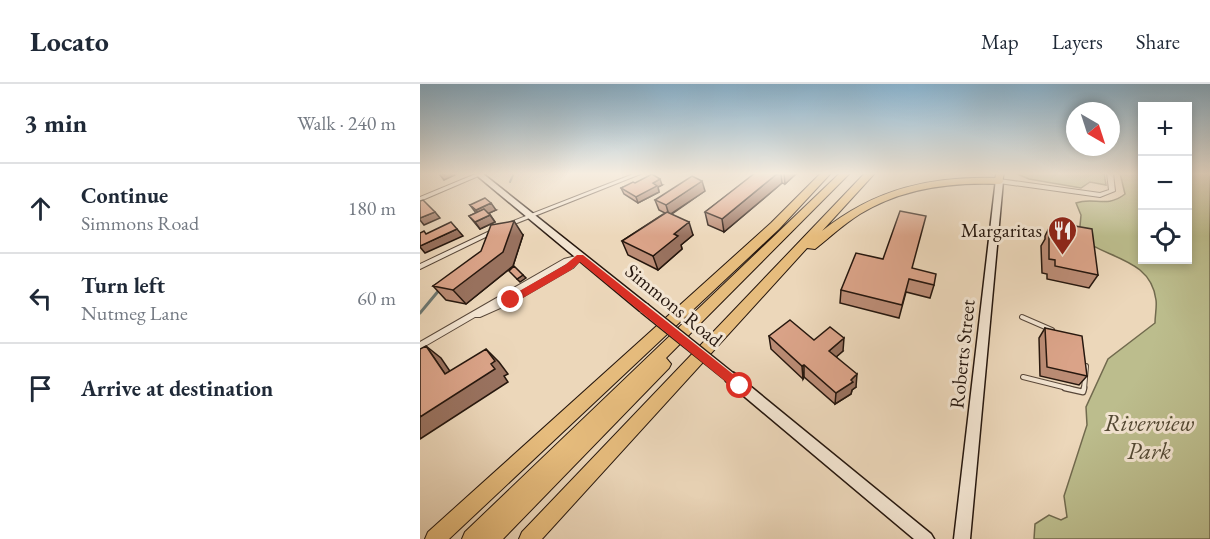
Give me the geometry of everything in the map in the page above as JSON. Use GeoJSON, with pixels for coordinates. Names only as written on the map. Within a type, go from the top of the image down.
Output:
{"type":"FeatureCollection","features":[{"type":"Feature","properties":{"kind":"highway"},"geometry":{"type":"LineString","coordinates":[[435,539],[775,226],[805,194]]}},
{"type":"Feature","properties":{"kind":"highway"},"geometry":{"type":"LineString","coordinates":[[472,539],[823,194]]}},
{"type":"Feature","properties":{"kind":"highway"},"geometry":{"type":"LineString","coordinates":[[489,539],[833,194]]}},
{"type":"Feature","properties":{"kind":"highway"},"geometry":{"type":"LineString","coordinates":[[529,539],[850,194]]}},
{"type":"Feature","properties":{"kind":"highway"},"geometry":{"type":"LineString","coordinates":[[791,258],[852,214],[893,194]]}},
{"type":"Feature","properties":{"kind":"highway"},"geometry":{"type":"LineString","coordinates":[[736,280],[775,226]]}},
{"type":"Feature","properties":{"kind":"main road","name":"Simmons Road"},"geometry":{"type":"LineString","coordinates":[[504,194],[926,539]]}},
{"type":"Feature","properties":{"kind":"main road","name":"Roberts Street"},"geometry":{"type":"LineString","coordinates":[[962,539],[997,194]]}},
{"type":"Feature","properties":{"kind":"street"},"geometry":{"type":"LineString","coordinates":[[420,267],[529,215],[584,194]]}},
{"type":"Feature","properties":{"kind":"street"},"geometry":{"type":"LineString","coordinates":[[420,346],[473,316],[568,268],[580,257]]}},
{"type":"Feature","properties":{"kind":"lane"},"geometry":{"type":"LineString","coordinates":[[1022,317],[1054,331]]}},
{"type":"Feature","properties":{"kind":"lane"},"geometry":{"type":"LineString","coordinates":[[1023,377],[1083,392],[1087,376],[1084,355]]}},
{"type":"Feature","properties":{"kind":"green space","name":"Riverview Park"},"geometry":{"type":"Polygon","coordinates":[[[1125,194],[1138,194],[1138,264],[1192,264],[1192,194],[1210,194],[1210,539],[1034,539],[1035,524],[1049,515],[1061,520],[1067,517],[1064,496],[1087,425],[1086,407],[1108,359],[1155,323],[1156,300],[1146,276],[1137,267],[1079,237],[1081,215],[1076,203],[1112,201],[1125,194]]]}},
{"type":"Feature","properties":{"kind":"building"},"geometry":{"type":"Polygon","coordinates":[[[664,194],[682,194],[666,205],[655,200],[664,194]]]}},
{"type":"Feature","properties":{"kind":"building"},"geometry":{"type":"Polygon","coordinates":[[[728,194],[752,194],[722,219],[705,212],[728,194]]]}},
{"type":"Feature","properties":{"kind":"building"},"geometry":{"type":"Polygon","coordinates":[[[485,198],[491,203],[476,210],[470,205],[485,198]]]}},
{"type":"Feature","properties":{"kind":"building"},"geometry":{"type":"Polygon","coordinates":[[[423,200],[435,212],[420,218],[420,201],[423,200]]]}},
{"type":"Feature","properties":{"kind":"building"},"geometry":{"type":"Polygon","coordinates":[[[484,209],[490,215],[475,222],[469,216],[484,209]]]}},
{"type":"Feature","properties":{"kind":"building"},"geometry":{"type":"Polygon","coordinates":[[[900,211],[926,216],[912,268],[936,274],[934,285],[909,279],[902,305],[841,290],[856,253],[883,259],[900,211]]]}},
{"type":"Feature","properties":{"kind":"building"},"geometry":{"type":"Polygon","coordinates":[[[667,212],[689,222],[674,234],[678,236],[653,256],[622,241],[667,212]]]}},
{"type":"Feature","properties":{"kind":"building"},"geometry":{"type":"Polygon","coordinates":[[[514,221],[503,252],[453,290],[433,286],[481,251],[491,225],[514,221]]]}},
{"type":"Feature","properties":{"kind":"building"},"geometry":{"type":"Polygon","coordinates":[[[451,222],[457,229],[420,246],[420,233],[424,231],[426,234],[451,222]]]}},
{"type":"Feature","properties":{"kind":"building"},"geometry":{"type":"Polygon","coordinates":[[[1052,222],[1092,229],[1098,275],[1055,266],[1055,260],[1049,259],[1049,232],[1053,233],[1052,222]]]}},
{"type":"Feature","properties":{"kind":"building"},"geometry":{"type":"Polygon","coordinates":[[[514,266],[523,275],[517,279],[509,271],[514,266]]]}},
{"type":"Feature","properties":{"kind":"building"},"geometry":{"type":"Polygon","coordinates":[[[790,320],[814,340],[830,327],[844,338],[829,351],[857,374],[851,380],[853,382],[836,393],[769,336],[790,320]]]}},
{"type":"Feature","properties":{"kind":"building"},"geometry":{"type":"Polygon","coordinates":[[[1045,328],[1082,336],[1087,376],[1047,367],[1045,328]]]}},
{"type":"Feature","properties":{"kind":"building"},"geometry":{"type":"Polygon","coordinates":[[[426,346],[445,374],[486,349],[495,361],[491,364],[495,369],[420,417],[420,349],[426,346]]]}},
{"type":"Feature","properties":{"kind":"waterway"},"geometry":{"type":"LineString","coordinates":[[420,313],[440,289]]}},
{"type":"Feature","properties":{"kind":"place","name":"Margaritas"},"geometry":{"type":"Point","coordinates":[1063,256]}},
{"type":"Feature","properties":{"kind":"route"},"geometry":{"type":"LineString","coordinates":[[511,300],[568,268],[580,257],[740,386]]}}]}
